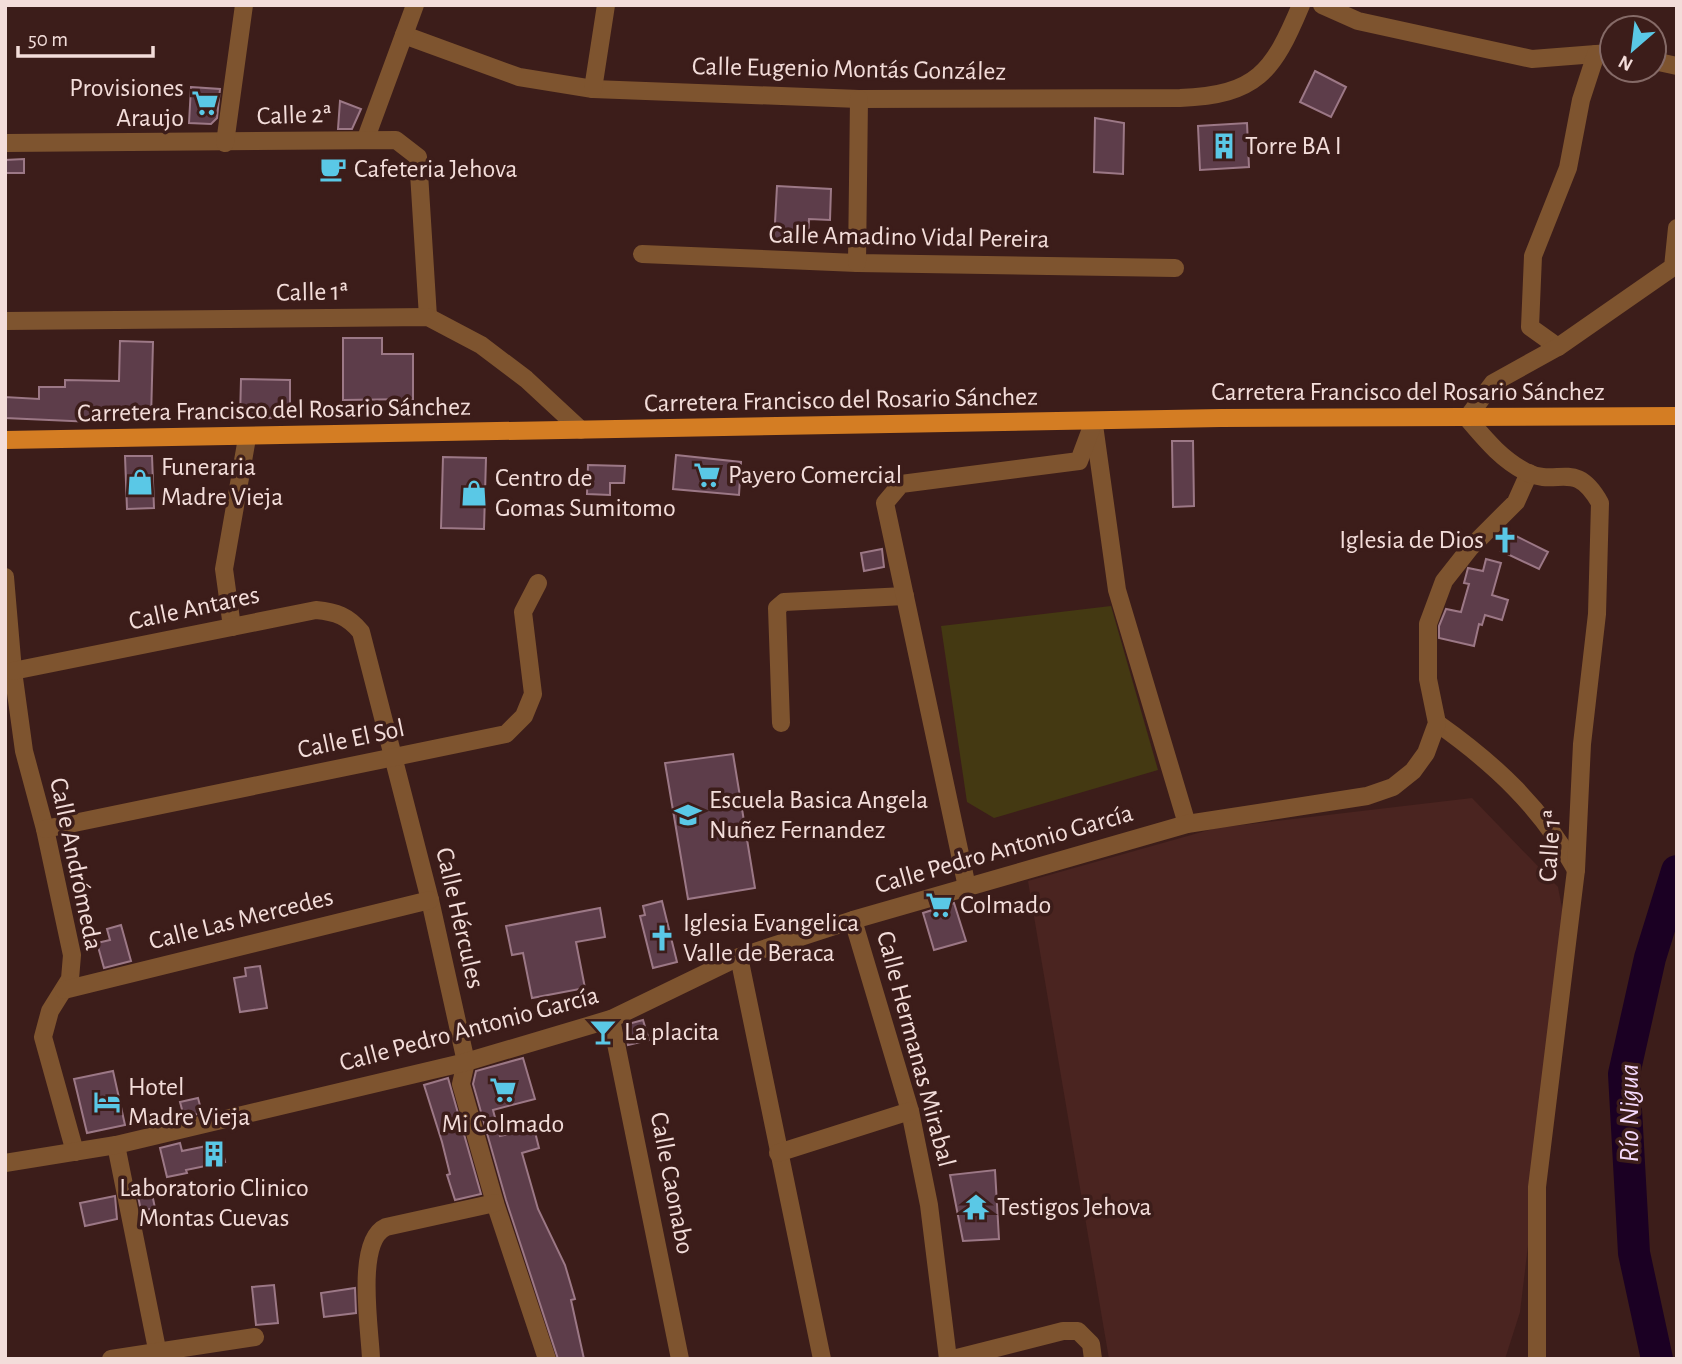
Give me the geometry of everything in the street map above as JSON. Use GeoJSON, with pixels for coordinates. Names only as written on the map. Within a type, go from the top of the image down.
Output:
{"type":"FeatureCollection","features":[{"type":"Feature","properties":{"kind":"main road","name":"Carretera Francisco del Rosario Sánchez"},"geometry":{"type":"LineString","coordinates":[[5,440],[247,438],[1094,421],[1677,416]]}},
{"type":"Feature","properties":{"kind":"street"},"geometry":{"type":"LineString","coordinates":[[225,144],[244,5]]}},
{"type":"Feature","properties":{"kind":"street"},"geometry":{"type":"LineString","coordinates":[[366,138],[415,5]]}},
{"type":"Feature","properties":{"kind":"street"},"geometry":{"type":"LineString","coordinates":[[593,89],[606,5]]}},
{"type":"Feature","properties":{"kind":"street","name":"Calle Eugenio Montás González"},"geometry":{"type":"LineString","coordinates":[[404,35],[519,77],[593,89],[859,99],[1210,97],[1241,89],[1275,62],[1301,5]]}},
{"type":"Feature","properties":{"kind":"street"},"geometry":{"type":"LineString","coordinates":[[1322,5],[1358,21],[1532,59],[1598,54]]}},
{"type":"Feature","properties":{"kind":"street"},"geometry":{"type":"LineString","coordinates":[[1558,347],[1530,327],[1533,256],[1568,168],[1581,100],[1598,66]]}},
{"type":"Feature","properties":{"kind":"street"},"geometry":{"type":"LineString","coordinates":[[858,263],[859,99]]}},
{"type":"Feature","properties":{"kind":"street"},"geometry":{"type":"LineString","coordinates":[[5,128],[32,143]]}},
{"type":"Feature","properties":{"kind":"street","name":"Calle 2ª"},"geometry":{"type":"LineString","coordinates":[[5,143],[225,144],[366,138],[396,140],[418,157],[428,317]]}},
{"type":"Feature","properties":{"kind":"street"},"geometry":{"type":"LineString","coordinates":[[1467,418],[1493,383],[1558,347],[1673,267],[1677,229]]}},
{"type":"Feature","properties":{"kind":"street","name":"Calle Amadino Vidal Pereira"},"geometry":{"type":"LineString","coordinates":[[642,254],[858,263],[1175,268]]}},
{"type":"Feature","properties":{"kind":"street","name":"Calle 1ª"},"geometry":{"type":"LineString","coordinates":[[5,321],[428,317],[481,345],[526,379],[581,430]]}},
{"type":"Feature","properties":{"kind":"street","name":"Calle 1ª"},"geometry":{"type":"LineString","coordinates":[[1467,418],[1495,451],[1529,473],[1576,477],[1591,488],[1600,503],[1597,614],[1582,744],[1576,870],[1537,1187],[1537,1359]]}},
{"type":"Feature","properties":{"kind":"street"},"geometry":{"type":"LineString","coordinates":[[967,887],[885,503],[901,484],[1079,461],[1094,421]]}},
{"type":"Feature","properties":{"kind":"street"},"geometry":{"type":"LineString","coordinates":[[1094,421],[1117,590],[1187,824]]}},
{"type":"Feature","properties":{"kind":"street"},"geometry":{"type":"LineString","coordinates":[[232,627],[223,569],[247,438]]}},
{"type":"Feature","properties":{"kind":"street"},"geometry":{"type":"LineString","coordinates":[[1529,473],[1516,502],[1471,548],[1444,581],[1428,624],[1428,679],[1437,723],[1485,757],[1525,797],[1559,839],[1576,870]]}},
{"type":"Feature","properties":{"kind":"street","name":"Calle Andrómeda"},"geometry":{"type":"LineString","coordinates":[[5,577],[13,671],[24,751],[46,829],[72,955],[70,979],[50,1010],[43,1037],[75,1152]]}},
{"type":"Feature","properties":{"kind":"street","name":"Calle El Sol"},"geometry":{"type":"LineString","coordinates":[[46,829],[506,734],[524,716],[533,694],[523,611],[538,583]]}},
{"type":"Feature","properties":{"kind":"street"},"geometry":{"type":"LineString","coordinates":[[781,723],[778,608],[784,602],[905,596]]}},
{"type":"Feature","properties":{"kind":"street","name":"Calle Antares"},"geometry":{"type":"LineString","coordinates":[[13,671],[316,610],[335,612],[351,619],[361,632],[367,649]]}},
{"type":"Feature","properties":{"kind":"street","name":"Calle Hércules"},"geometry":{"type":"LineString","coordinates":[[367,649],[430,900],[466,1062],[461,1084],[495,1203],[547,1359]]}},
{"type":"Feature","properties":{"kind":"street","name":"Calle Pedro Antonio García"},"geometry":{"type":"LineString","coordinates":[[5,1163],[116,1145],[466,1062],[611,1019],[739,957],[853,920],[1187,824],[1367,796],[1393,787],[1413,772],[1426,753],[1437,723]]}},
{"type":"Feature","properties":{"kind":"street"},"geometry":{"type":"LineString","coordinates":[[5,751],[24,751]]}},
{"type":"Feature","properties":{"kind":"street","name":"Calle Las Mercedes"},"geometry":{"type":"LineString","coordinates":[[64,990],[430,900]]}},
{"type":"Feature","properties":{"kind":"street","name":"Calle Hermanas Mirabal"},"geometry":{"type":"LineString","coordinates":[[853,920],[910,1111],[929,1205],[951,1359]]}},
{"type":"Feature","properties":{"kind":"street"},"geometry":{"type":"LineString","coordinates":[[739,957],[822,1359]]}},
{"type":"Feature","properties":{"kind":"street","name":"Calle Caonabo"},"geometry":{"type":"LineString","coordinates":[[611,1019],[680,1359]]}},
{"type":"Feature","properties":{"kind":"street"},"geometry":{"type":"LineString","coordinates":[[778,1153],[910,1111]]}},
{"type":"Feature","properties":{"kind":"street"},"geometry":{"type":"LineString","coordinates":[[116,1145],[159,1356]]}},
{"type":"Feature","properties":{"kind":"street"},"geometry":{"type":"LineString","coordinates":[[371,1359],[367,1259],[374,1234],[386,1227],[495,1203]]}},
{"type":"Feature","properties":{"kind":"street"},"geometry":{"type":"LineString","coordinates":[[951,1359],[1063,1331],[1078,1331],[1091,1344],[1093,1359]]}},
{"type":"Feature","properties":{"kind":"street"},"geometry":{"type":"LineString","coordinates":[[111,1359],[159,1356],[255,1336]]}},
{"type":"Feature","properties":{"kind":"shaded area"},"geometry":{"type":"Polygon","coordinates":[[[1111,606],[1158,770],[994,818],[967,802],[941,626],[1111,606]]]}},
{"type":"Feature","properties":{"kind":"shaded area"},"geometry":{"type":"Polygon","coordinates":[[[1472,798],[1558,887],[1566,929],[1520,1312],[1505,1359],[1109,1359],[1028,881],[1216,828],[1472,798]]]}},
{"type":"Feature","properties":{"kind":"building"},"geometry":{"type":"Polygon","coordinates":[[[1315,71],[1346,87],[1331,117],[1300,102],[1315,71]]]}},
{"type":"Feature","properties":{"kind":"building","name":"Provisiones Araujo"},"geometry":{"type":"Polygon","coordinates":[[[191,87],[220,89],[217,118],[211,124],[189,123],[191,87]]]}},
{"type":"Feature","properties":{"kind":"building"},"geometry":{"type":"Polygon","coordinates":[[[340,101],[361,109],[352,129],[338,129],[340,101]]]}},
{"type":"Feature","properties":{"kind":"building"},"geometry":{"type":"Polygon","coordinates":[[[1095,118],[1124,123],[1123,174],[1094,172],[1095,118]]]}},
{"type":"Feature","properties":{"kind":"building","name":"Torre BA I"},"geometry":{"type":"Polygon","coordinates":[[[1247,123],[1249,167],[1200,170],[1198,126],[1247,123]]]}},
{"type":"Feature","properties":{"kind":"building"},"geometry":{"type":"Polygon","coordinates":[[[24,159],[24,173],[5,173],[5,160],[24,159]]]}},
{"type":"Feature","properties":{"kind":"building"},"geometry":{"type":"Polygon","coordinates":[[[777,186],[831,189],[830,220],[809,219],[808,243],[774,241],[777,186]]]}},
{"type":"Feature","properties":{"kind":"building"},"geometry":{"type":"Polygon","coordinates":[[[343,338],[382,338],[382,354],[413,354],[413,399],[343,400],[343,338]]]}},
{"type":"Feature","properties":{"kind":"building"},"geometry":{"type":"Polygon","coordinates":[[[120,341],[153,342],[151,419],[93,417],[93,422],[5,418],[5,397],[39,399],[39,387],[65,387],[65,380],[119,381],[120,341]]]}},
{"type":"Feature","properties":{"kind":"building"},"geometry":{"type":"Polygon","coordinates":[[[241,379],[290,380],[290,417],[240,419],[241,379]]]}},
{"type":"Feature","properties":{"kind":"building"},"geometry":{"type":"Polygon","coordinates":[[[1172,441],[1193,441],[1194,506],[1173,507],[1172,441]]]}},
{"type":"Feature","properties":{"kind":"building","name":"Payero Comercial"},"geometry":{"type":"Polygon","coordinates":[[[676,455],[741,462],[739,495],[673,489],[676,455]]]}},
{"type":"Feature","properties":{"kind":"building","name":"Funeraria Madre Vieja"},"geometry":{"type":"Polygon","coordinates":[[[125,456],[152,456],[154,508],[127,509],[125,456]]]}},
{"type":"Feature","properties":{"kind":"building"},"geometry":{"type":"Polygon","coordinates":[[[443,457],[486,458],[484,529],[441,528],[443,457]]]}},
{"type":"Feature","properties":{"kind":"building"},"geometry":{"type":"Polygon","coordinates":[[[588,465],[625,466],[624,483],[610,483],[610,495],[587,494],[588,465]]]}},
{"type":"Feature","properties":{"kind":"building"},"geometry":{"type":"Polygon","coordinates":[[[1510,533],[1548,552],[1539,569],[1501,551],[1510,533]]]}},
{"type":"Feature","properties":{"kind":"building"},"geometry":{"type":"Polygon","coordinates":[[[882,549],[884,567],[864,571],[861,553],[882,549]]]}},
{"type":"Feature","properties":{"kind":"building"},"geometry":{"type":"Polygon","coordinates":[[[1486,559],[1501,563],[1492,595],[1508,600],[1502,620],[1485,615],[1482,625],[1479,624],[1474,646],[1439,638],[1439,626],[1446,609],[1461,612],[1469,584],[1464,583],[1468,568],[1483,571],[1486,559]]]}},
{"type":"Feature","properties":{"kind":"building","name":"Escuela Basica Angela Nuñez Fernandez"},"geometry":{"type":"Polygon","coordinates":[[[733,754],[755,888],[688,899],[665,763],[733,754]]]}},
{"type":"Feature","properties":{"kind":"building","name":"Iglesia Evangelica Valle de Beraca"},"geometry":{"type":"Polygon","coordinates":[[[662,901],[677,962],[653,968],[640,916],[645,915],[643,906],[662,901]]]}},
{"type":"Feature","properties":{"kind":"building"},"geometry":{"type":"Polygon","coordinates":[[[954,903],[966,941],[934,950],[923,913],[954,903]]]}},
{"type":"Feature","properties":{"kind":"building"},"geometry":{"type":"Polygon","coordinates":[[[600,908],[605,937],[576,942],[585,988],[532,998],[523,953],[512,955],[506,926],[600,908]]]}},
{"type":"Feature","properties":{"kind":"building"},"geometry":{"type":"Polygon","coordinates":[[[121,925],[131,961],[104,968],[97,943],[110,940],[107,929],[121,925]]]}},
{"type":"Feature","properties":{"kind":"building"},"geometry":{"type":"Polygon","coordinates":[[[260,966],[267,1008],[240,1012],[234,978],[246,976],[245,968],[260,966]]]}},
{"type":"Feature","properties":{"kind":"building"},"geometry":{"type":"Polygon","coordinates":[[[643,1020],[649,1040],[628,1045],[628,1024],[643,1020]]]}},
{"type":"Feature","properties":{"kind":"building"},"geometry":{"type":"Polygon","coordinates":[[[523,1058],[535,1099],[493,1110],[500,1136],[534,1128],[539,1148],[522,1153],[538,1209],[565,1265],[575,1299],[571,1300],[584,1359],[558,1359],[506,1200],[473,1084],[476,1071],[523,1058]]]}},
{"type":"Feature","properties":{"kind":"building","name":"Hotel Madre Vieja"},"geometry":{"type":"Polygon","coordinates":[[[113,1071],[125,1125],[87,1133],[74,1079],[113,1071]]]}},
{"type":"Feature","properties":{"kind":"building"},"geometry":{"type":"Polygon","coordinates":[[[448,1078],[481,1194],[455,1200],[447,1175],[450,1174],[442,1142],[424,1085],[448,1078]]]}},
{"type":"Feature","properties":{"kind":"building"},"geometry":{"type":"Polygon","coordinates":[[[198,1098],[202,1113],[184,1117],[180,1102],[198,1098]]]}},
{"type":"Feature","properties":{"kind":"building"},"geometry":{"type":"Polygon","coordinates":[[[180,1143],[182,1151],[221,1143],[225,1162],[167,1177],[160,1148],[180,1143]]]}},
{"type":"Feature","properties":{"kind":"building","name":"Testigos Jehova"},"geometry":{"type":"Polygon","coordinates":[[[995,1170],[999,1239],[963,1241],[950,1175],[995,1170]]]}},
{"type":"Feature","properties":{"kind":"building"},"geometry":{"type":"Polygon","coordinates":[[[151,1189],[155,1208],[141,1211],[137,1191],[151,1189]]]}},
{"type":"Feature","properties":{"kind":"building"},"geometry":{"type":"Polygon","coordinates":[[[115,1196],[117,1219],[85,1226],[80,1203],[115,1196]]]}},
{"type":"Feature","properties":{"kind":"building"},"geometry":{"type":"Polygon","coordinates":[[[274,1285],[278,1323],[256,1325],[252,1287],[274,1285]]]}},
{"type":"Feature","properties":{"kind":"building"},"geometry":{"type":"Polygon","coordinates":[[[355,1288],[356,1313],[324,1317],[321,1293],[355,1288]]]}},
{"type":"Feature","properties":{"kind":"waterway","name":"Río Nigua"},"geometry":{"type":"LineString","coordinates":[[1657,1359],[1634,1253],[1624,1074],[1650,958],[1677,871]]}},
{"type":"Feature","properties":{"kind":"place","name":"Provisiones Araujo"},"geometry":{"type":"Point","coordinates":[205,103]}},
{"type":"Feature","properties":{"kind":"place","name":"Torre BA I"},"geometry":{"type":"Point","coordinates":[1224,146]}},
{"type":"Feature","properties":{"kind":"place","name":"Cafeteria Jehova"},"geometry":{"type":"Point","coordinates":[333,169]}},
{"type":"Feature","properties":{"kind":"place","name":"Payero Comercial"},"geometry":{"type":"Point","coordinates":[707,475]}},
{"type":"Feature","properties":{"kind":"place","name":"Funeraria Madre Vieja"},"geometry":{"type":"Point","coordinates":[140,482]}},
{"type":"Feature","properties":{"kind":"place","name":"Centro de Gomas Sumitomo"},"geometry":{"type":"Point","coordinates":[474,493]}},
{"type":"Feature","properties":{"kind":"place","name":"Iglesia de Dios"},"geometry":{"type":"Point","coordinates":[1505,540]}},
{"type":"Feature","properties":{"kind":"place","name":"Escuela Basica Angela Nuñez Fernandez"},"geometry":{"type":"Point","coordinates":[688,815]}},
{"type":"Feature","properties":{"kind":"place","name":"Colmado"},"geometry":{"type":"Point","coordinates":[939,905]}},
{"type":"Feature","properties":{"kind":"place","name":"Iglesia Evangelica Valle de Beraca"},"geometry":{"type":"Point","coordinates":[662,938]}},
{"type":"Feature","properties":{"kind":"place","name":"La placita"},"geometry":{"type":"Point","coordinates":[603,1032]}},
{"type":"Feature","properties":{"kind":"place","name":"Mi Colmado"},"geometry":{"type":"Point","coordinates":[503,1090]}},
{"type":"Feature","properties":{"kind":"place","name":"Hotel Madre Vieja"},"geometry":{"type":"Point","coordinates":[107,1102]}},
{"type":"Feature","properties":{"kind":"place","name":"Laboratorio Clinico Montas Cuevas"},"geometry":{"type":"Point","coordinates":[214,1154]}},
{"type":"Feature","properties":{"kind":"place","name":"Testigos Jehova"},"geometry":{"type":"Point","coordinates":[976,1207]}}]}
